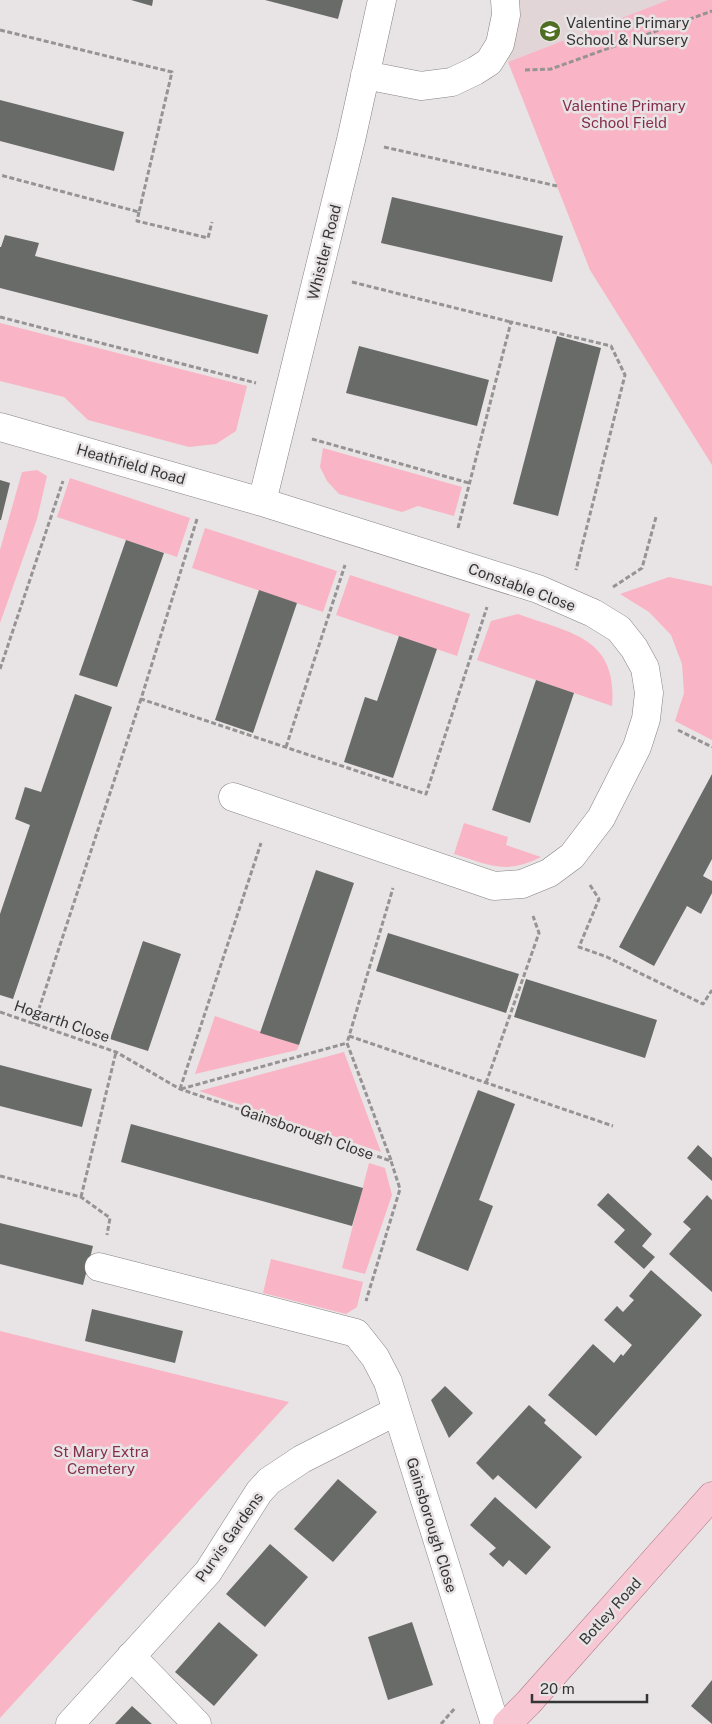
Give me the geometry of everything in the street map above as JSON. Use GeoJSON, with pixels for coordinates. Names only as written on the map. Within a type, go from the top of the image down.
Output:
{"type":"FeatureCollection","features":[{"type":"Feature","properties":{"kind":"main road","name":"Botley Road"},"geometry":{"type":"LineString","coordinates":[[507,1724],[528,1703],[712,1496]]}},
{"type":"Feature","properties":{"kind":"street","name":"Whistler Road"},"geometry":{"type":"LineString","coordinates":[[262,502],[382,0]]}},
{"type":"Feature","properties":{"kind":"street"},"geometry":{"type":"LineString","coordinates":[[365,75],[421,86],[452,82],[475,71],[489,62],[500,44],[506,15],[505,0]]}},
{"type":"Feature","properties":{"kind":"street","name":"Heathfield Road"},"geometry":{"type":"LineString","coordinates":[[0,428],[74,447],[262,502]]}},
{"type":"Feature","properties":{"kind":"street","name":"Constable Close"},"geometry":{"type":"LineString","coordinates":[[233,798],[494,886],[522,884],[549,873],[572,856],[601,818],[636,747],[646,719],[649,693],[645,668],[634,648],[618,629],[593,613],[538,589],[262,502]]}},
{"type":"Feature","properties":{"kind":"street"},"geometry":{"type":"LineString","coordinates":[[99,1267],[356,1333]]}},
{"type":"Feature","properties":{"kind":"street","name":"Gainsborough Close"},"geometry":{"type":"LineString","coordinates":[[356,1333],[375,1357],[388,1382],[495,1724]]}},
{"type":"Feature","properties":{"kind":"street","name":"Purvis Gardens"},"geometry":{"type":"LineString","coordinates":[[70,1724],[208,1572],[268,1481],[302,1459],[397,1411]]}},
{"type":"Feature","properties":{"kind":"street"},"geometry":{"type":"LineString","coordinates":[[131,1656],[196,1724]]}},
{"type":"Feature","properties":{"kind":"path"},"geometry":{"type":"LineString","coordinates":[[475,71],[550,69],[712,10]]}},
{"type":"Feature","properties":{"kind":"path"},"geometry":{"type":"LineString","coordinates":[[0,30],[172,72],[137,221],[208,238],[212,222]]}},
{"type":"Feature","properties":{"kind":"path"},"geometry":{"type":"LineString","coordinates":[[350,140],[557,186]]}},
{"type":"Feature","properties":{"kind":"path"},"geometry":{"type":"LineString","coordinates":[[0,174],[139,212]]}},
{"type":"Feature","properties":{"kind":"path"},"geometry":{"type":"LineString","coordinates":[[318,274],[611,346],[625,375],[575,605]]}},
{"type":"Feature","properties":{"kind":"path"},"geometry":{"type":"LineString","coordinates":[[0,317],[290,391]]}},
{"type":"Feature","properties":{"kind":"path"},"geometry":{"type":"LineString","coordinates":[[449,561],[511,322]]}},
{"type":"Feature","properties":{"kind":"path"},"geometry":{"type":"LineString","coordinates":[[280,430],[470,483]]}},
{"type":"Feature","properties":{"kind":"path"},"geometry":{"type":"LineString","coordinates":[[0,669],[74,447]]}},
{"type":"Feature","properties":{"kind":"path"},"geometry":{"type":"LineString","coordinates":[[34,1024],[141,699],[207,486]]}},
{"type":"Feature","properties":{"kind":"path"},"geometry":{"type":"LineString","coordinates":[[575,605],[642,568],[656,517]]}},
{"type":"Feature","properties":{"kind":"path"},"geometry":{"type":"LineString","coordinates":[[286,747],[356,532]]}},
{"type":"Feature","properties":{"kind":"path"},"geometry":{"type":"LineString","coordinates":[[141,699],[426,794],[497,576]]}},
{"type":"Feature","properties":{"kind":"path"},"geometry":{"type":"LineString","coordinates":[[180,1089],[271,810]]}},
{"type":"Feature","properties":{"kind":"path"},"geometry":{"type":"LineString","coordinates":[[391,1161],[347,1042],[403,855]]}},
{"type":"Feature","properties":{"kind":"path"},"geometry":{"type":"LineString","coordinates":[[572,856],[599,899],[579,947],[608,957],[703,1004],[712,990]]}},
{"type":"Feature","properties":{"kind":"path"},"geometry":{"type":"LineString","coordinates":[[486,1083],[539,932],[522,884]]}},
{"type":"Feature","properties":{"kind":"path","name":"Hogarth Close"},"geometry":{"type":"LineString","coordinates":[[0,1012],[116,1052]]}},
{"type":"Feature","properties":{"kind":"path"},"geometry":{"type":"LineString","coordinates":[[349,1036],[613,1126]]}},
{"type":"Feature","properties":{"kind":"path"},"geometry":{"type":"LineString","coordinates":[[180,1089],[347,1042]]}},
{"type":"Feature","properties":{"kind":"path"},"geometry":{"type":"LineString","coordinates":[[81,1197],[116,1052]]}},
{"type":"Feature","properties":{"kind":"path","name":"Gainsborough Close"},"geometry":{"type":"LineString","coordinates":[[116,1052],[180,1089],[391,1161],[400,1190],[356,1333]]}},
{"type":"Feature","properties":{"kind":"path"},"geometry":{"type":"LineString","coordinates":[[0,1176],[81,1197],[110,1218],[99,1267]]}},
{"type":"Feature","properties":{"kind":"shaded area","name":"Valentine Primary School & Nursery"},"geometry":{"type":"Polygon","coordinates":[[[518,0],[668,0],[508,62],[518,0]]]}},
{"type":"Feature","properties":{"kind":"green space","name":"Valentine Primary School Field"},"geometry":{"type":"Polygon","coordinates":[[[668,0],[712,0],[712,465],[590,270],[508,62],[668,0]]]}},
{"type":"Feature","properties":{"kind":"green space"},"geometry":{"type":"Polygon","coordinates":[[[0,323],[247,386],[236,431],[216,444],[189,447],[88,420],[64,397],[0,381],[0,323]]]}},
{"type":"Feature","properties":{"kind":"green space"},"geometry":{"type":"Polygon","coordinates":[[[323,448],[462,487],[454,516],[418,506],[402,512],[339,494],[327,481],[320,467],[323,448]]]}},
{"type":"Feature","properties":{"kind":"green space"},"geometry":{"type":"Polygon","coordinates":[[[37,470],[47,476],[37,519],[0,623],[0,550],[22,472],[37,470]]]}},
{"type":"Feature","properties":{"kind":"green space"},"geometry":{"type":"Polygon","coordinates":[[[70,478],[190,518],[177,557],[57,517],[70,478]]]}},
{"type":"Feature","properties":{"kind":"green space"},"geometry":{"type":"Polygon","coordinates":[[[205,528],[337,571],[323,612],[192,568],[205,528]]]}},
{"type":"Feature","properties":{"kind":"green space"},"geometry":{"type":"Polygon","coordinates":[[[350,575],[470,614],[457,656],[336,615],[350,575]]]}},
{"type":"Feature","properties":{"kind":"green space"},"geometry":{"type":"Polygon","coordinates":[[[669,577],[712,586],[712,740],[675,721],[684,693],[682,664],[671,635],[649,612],[620,594],[669,577]]]}},
{"type":"Feature","properties":{"kind":"green space"},"geometry":{"type":"Polygon","coordinates":[[[518,614],[572,633],[587,641],[599,652],[607,665],[612,683],[612,706],[477,660],[491,621],[518,614]]]}},
{"type":"Feature","properties":{"kind":"green space"},"geometry":{"type":"Polygon","coordinates":[[[464,823],[508,837],[506,845],[541,857],[517,866],[507,867],[488,865],[454,854],[464,823]]]}},
{"type":"Feature","properties":{"kind":"green space"},"geometry":{"type":"Polygon","coordinates":[[[215,1016],[299,1045],[297,1050],[195,1074],[215,1016]]]}},
{"type":"Feature","properties":{"kind":"green space"},"geometry":{"type":"Polygon","coordinates":[[[344,1052],[381,1152],[199,1091],[344,1052]]]}},
{"type":"Feature","properties":{"kind":"green space"},"geometry":{"type":"Polygon","coordinates":[[[369,1163],[385,1168],[392,1195],[365,1274],[342,1268],[369,1163]]]}},
{"type":"Feature","properties":{"kind":"green space"},"geometry":{"type":"Polygon","coordinates":[[[271,1259],[363,1282],[357,1307],[346,1314],[263,1293],[271,1259]]]}},
{"type":"Feature","properties":{"kind":"green space","name":"St Mary Extra Cemetery"},"geometry":{"type":"Polygon","coordinates":[[[0,1331],[289,1402],[0,1718],[0,1331]]]}},
{"type":"Feature","properties":{"kind":"building"},"geometry":{"type":"Polygon","coordinates":[[[131,0],[153,0],[152,6],[131,0]]]}},
{"type":"Feature","properties":{"kind":"building"},"geometry":{"type":"Polygon","coordinates":[[[265,0],[343,0],[338,19],[265,0]]]}},
{"type":"Feature","properties":{"kind":"building"},"geometry":{"type":"Polygon","coordinates":[[[0,100],[124,132],[114,171],[0,141],[0,100]]]}},
{"type":"Feature","properties":{"kind":"building"},"geometry":{"type":"Polygon","coordinates":[[[392,197],[563,236],[552,282],[381,243],[392,197]]]}},
{"type":"Feature","properties":{"kind":"building"},"geometry":{"type":"Polygon","coordinates":[[[5,235],[39,243],[35,256],[268,315],[258,354],[0,288],[0,247],[5,235]]]}},
{"type":"Feature","properties":{"kind":"building"},"geometry":{"type":"Polygon","coordinates":[[[557,336],[601,348],[558,516],[513,504],[557,336]]]}},
{"type":"Feature","properties":{"kind":"building"},"geometry":{"type":"Polygon","coordinates":[[[359,346],[489,380],[477,426],[346,393],[359,346]]]}},
{"type":"Feature","properties":{"kind":"building"},"geometry":{"type":"Polygon","coordinates":[[[0,480],[10,483],[1,520],[0,520],[0,480]]]}},
{"type":"Feature","properties":{"kind":"building"},"geometry":{"type":"Polygon","coordinates":[[[126,540],[164,553],[117,687],[79,675],[126,540]]]}},
{"type":"Feature","properties":{"kind":"building"},"geometry":{"type":"Polygon","coordinates":[[[259,590],[297,603],[253,733],[215,720],[259,590]]]}},
{"type":"Feature","properties":{"kind":"building"},"geometry":{"type":"Polygon","coordinates":[[[399,636],[437,649],[393,778],[344,762],[365,697],[377,701],[399,636]]]}},
{"type":"Feature","properties":{"kind":"building"},"geometry":{"type":"Polygon","coordinates":[[[536,680],[574,693],[530,823],[492,810],[536,680]]]}},
{"type":"Feature","properties":{"kind":"building"},"geometry":{"type":"Polygon","coordinates":[[[75,694],[112,707],[13,999],[0,995],[0,914],[30,825],[15,819],[25,787],[41,792],[75,694]]]}},
{"type":"Feature","properties":{"kind":"building"},"geometry":{"type":"Polygon","coordinates":[[[712,774],[712,859],[703,876],[712,881],[712,893],[701,914],[687,906],[654,966],[619,947],[712,774]]]}},
{"type":"Feature","properties":{"kind":"building"},"geometry":{"type":"Polygon","coordinates":[[[316,870],[354,883],[299,1045],[260,1033],[316,870]]]}},
{"type":"Feature","properties":{"kind":"building"},"geometry":{"type":"Polygon","coordinates":[[[388,933],[519,974],[506,1013],[376,971],[388,933]]]}},
{"type":"Feature","properties":{"kind":"building"},"geometry":{"type":"Polygon","coordinates":[[[143,941],[181,954],[148,1051],[110,1039],[143,941]]]}},
{"type":"Feature","properties":{"kind":"building"},"geometry":{"type":"Polygon","coordinates":[[[526,979],[657,1020],[645,1058],[514,1017],[526,979]]]}},
{"type":"Feature","properties":{"kind":"building"},"geometry":{"type":"Polygon","coordinates":[[[0,1065],[92,1089],[82,1127],[0,1106],[0,1065]]]}},
{"type":"Feature","properties":{"kind":"building"},"geometry":{"type":"Polygon","coordinates":[[[478,1090],[515,1104],[479,1200],[493,1206],[468,1271],[416,1250],[478,1090]]]}},
{"type":"Feature","properties":{"kind":"building"},"geometry":{"type":"Polygon","coordinates":[[[131,1124],[363,1188],[352,1226],[121,1162],[131,1124]]]}},
{"type":"Feature","properties":{"kind":"building"},"geometry":{"type":"Polygon","coordinates":[[[698,1145],[712,1158],[712,1181],[687,1158],[698,1145]]]}},
{"type":"Feature","properties":{"kind":"building"},"geometry":{"type":"Polygon","coordinates":[[[608,1193],[652,1234],[642,1246],[655,1257],[644,1269],[614,1242],[625,1230],[597,1205],[608,1193]]]}},
{"type":"Feature","properties":{"kind":"building"},"geometry":{"type":"Polygon","coordinates":[[[707,1195],[712,1200],[712,1292],[669,1254],[691,1229],[683,1222],[707,1195]]]}},
{"type":"Feature","properties":{"kind":"building"},"geometry":{"type":"Polygon","coordinates":[[[0,1223],[93,1246],[83,1285],[0,1264],[0,1223]]]}},
{"type":"Feature","properties":{"kind":"building"},"geometry":{"type":"Polygon","coordinates":[[[651,1270],[702,1315],[596,1436],[548,1395],[593,1344],[614,1363],[621,1354],[623,1356],[632,1345],[604,1320],[617,1306],[623,1312],[634,1300],[629,1296],[651,1270]]]}},
{"type":"Feature","properties":{"kind":"building"},"geometry":{"type":"Polygon","coordinates":[[[92,1309],[183,1331],[175,1363],[85,1341],[92,1309]]]}},
{"type":"Feature","properties":{"kind":"building"},"geometry":{"type":"Polygon","coordinates":[[[445,1386],[473,1413],[449,1438],[431,1400],[445,1386]]]}},
{"type":"Feature","properties":{"kind":"building"},"geometry":{"type":"Polygon","coordinates":[[[529,1405],[546,1420],[544,1423],[582,1457],[536,1509],[498,1475],[493,1480],[476,1463],[529,1405]]]}},
{"type":"Feature","properties":{"kind":"building"},"geometry":{"type":"Polygon","coordinates":[[[338,1479],[377,1512],[333,1562],[294,1529],[338,1479]]]}},
{"type":"Feature","properties":{"kind":"building"},"geometry":{"type":"Polygon","coordinates":[[[495,1497],[551,1547],[526,1575],[509,1560],[503,1567],[489,1554],[496,1548],[470,1525],[495,1497]]]}},
{"type":"Feature","properties":{"kind":"building"},"geometry":{"type":"Polygon","coordinates":[[[270,1544],[308,1577],[265,1627],[226,1594],[270,1544]]]}},
{"type":"Feature","properties":{"kind":"building"},"geometry":{"type":"Polygon","coordinates":[[[219,1622],[258,1655],[214,1706],[175,1672],[219,1622]]]}},
{"type":"Feature","properties":{"kind":"building"},"geometry":{"type":"Polygon","coordinates":[[[412,1622],[433,1685],[388,1700],[368,1637],[412,1622]]]}},
{"type":"Feature","properties":{"kind":"building"},"geometry":{"type":"Polygon","coordinates":[[[712,1680],[712,1724],[691,1706],[712,1680]]]}},
{"type":"Feature","properties":{"kind":"building"},"geometry":{"type":"Polygon","coordinates":[[[132,1706],[152,1724],[115,1724],[132,1706]]]}},
{"type":"Feature","properties":{"kind":"place","name":"Valentine Primary School & Nursery"},"geometry":{"type":"Point","coordinates":[550,31]}}]}
